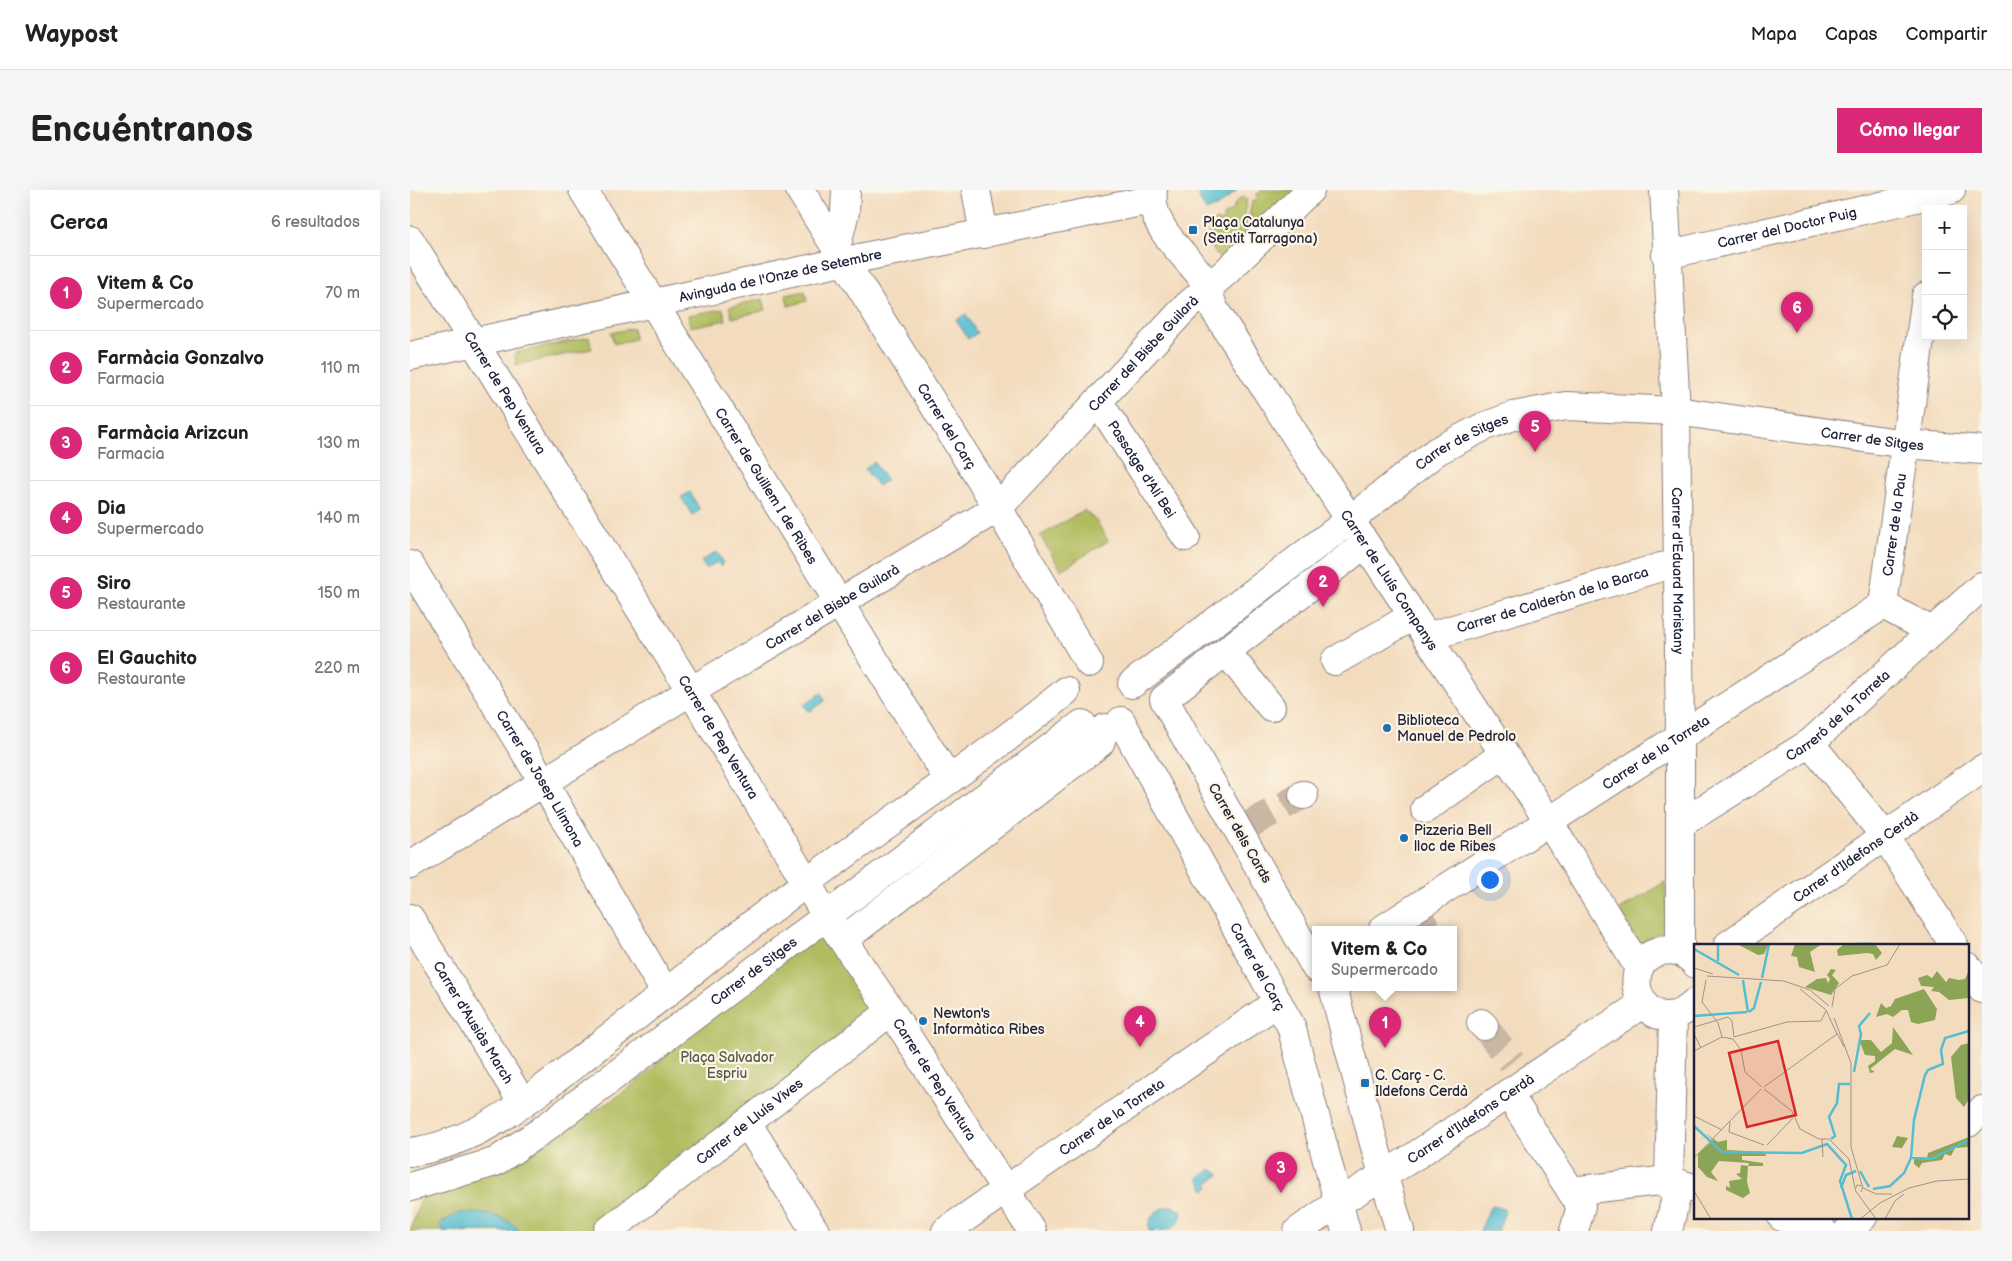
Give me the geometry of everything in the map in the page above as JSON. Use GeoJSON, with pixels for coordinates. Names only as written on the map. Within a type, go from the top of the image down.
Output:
{"type":"FeatureCollection","features":[{"type":"Feature","properties":{"kind":"street","name":"Carrer de Guillem I de Ribes"},"geometry":{"type":"LineString","coordinates":[[583,190],[949,780]]}},
{"type":"Feature","properties":{"kind":"street","name":"Carrer del Carç"},"geometry":{"type":"LineString","coordinates":[[800,190],[998,508],[1089,663]]}},
{"type":"Feature","properties":{"kind":"street"},"geometry":{"type":"LineString","coordinates":[[840,255],[846,190]]}},
{"type":"Feature","properties":{"kind":"street"},"geometry":{"type":"LineString","coordinates":[[976,190],[984,234]]}},
{"type":"Feature","properties":{"kind":"street","name":"Carrer del Bisbe Guilarà"},"geometry":{"type":"LineString","coordinates":[[410,865],[690,691],[998,508],[1206,289],[1310,190]]}},
{"type":"Feature","properties":{"kind":"street","name":"Carrer d'Eduard Maristany"},"geometry":{"type":"LineString","coordinates":[[1664,190],[1666,255],[1676,411],[1680,824],[1688,957]]}},
{"type":"Feature","properties":{"kind":"street","name":"Avinguda de l'Onze de Setembre"},"geometry":{"type":"LineString","coordinates":[[410,356],[653,305],[840,255],[984,234],[1152,195]]}},
{"type":"Feature","properties":{"kind":"street","name":"Carrer de Lluís Companys"},"geometry":{"type":"LineString","coordinates":[[1152,195],[1153,209],[1174,246],[1202,278],[1214,309],[1365,544],[1550,822],[1639,968]]}},
{"type":"Feature","properties":{"kind":"street","name":"Carrer del Doctor Puig"},"geometry":{"type":"LineString","coordinates":[[1666,255],[1940,196]]}},
{"type":"Feature","properties":{"kind":"street","name":"Carrer de Pep Ventura"},"geometry":{"type":"LineString","coordinates":[[410,240],[690,691],[827,917],[1032,1231]]}},
{"type":"Feature","properties":{"kind":"street","name":"Carrer de la Pau"},"geometry":{"type":"LineString","coordinates":[[1883,605],[1922,326]]}},
{"type":"Feature","properties":{"kind":"street","name":"Passatge d'Alí Bei"},"geometry":{"type":"LineString","coordinates":[[1098,402],[1186,537]]}},
{"type":"Feature","properties":{"kind":"street","name":"Carrer de Sitges"},"geometry":{"type":"LineString","coordinates":[[1132,684],[1350,520],[1437,451],[1483,427],[1512,416],[1566,406],[1676,411],[1906,444],[1982,450]]}},
{"type":"Feature","properties":{"kind":"street","name":"Carrer dels Cards"},"geometry":{"type":"LineString","coordinates":[[1312,960],[1243,828],[1164,699],[1365,544]]}},
{"type":"Feature","properties":{"kind":"street","name":"Carrer de Calderón de la Barca"},"geometry":{"type":"LineString","coordinates":[[1335,661],[1420,627],[1661,567],[1678,565]]}},
{"type":"Feature","properties":{"kind":"street","name":"Carrer de Josep Llimona"},"geometry":{"type":"LineString","coordinates":[[410,566],[544,783],[666,994]]}},
{"type":"Feature","properties":{"kind":"street","name":"Carreró de la Torreta"},"geometry":{"type":"LineString","coordinates":[[1680,824],[1810,743],[1982,586]]}},
{"type":"Feature","properties":{"kind":"street"},"geometry":{"type":"LineString","coordinates":[[1883,605],[1932,631]]}},
{"type":"Feature","properties":{"kind":"street","name":"Carrer de la Torreta"},"geometry":{"type":"LineString","coordinates":[[1390,926],[1418,914],[1680,734],[1883,605]]}},
{"type":"Feature","properties":{"kind":"street"},"geometry":{"type":"LineString","coordinates":[[1227,653],[1271,707]]}},
{"type":"Feature","properties":{"kind":"street"},"geometry":{"type":"LineString","coordinates":[[410,1152],[457,1140],[481,1130],[522,1102],[666,994],[807,882],[949,780],[1066,691],[1073,674],[1089,663],[1102,661],[1120,667],[1132,684],[1134,692],[1132,705],[1103,724],[1100,743],[843,940]]}},
{"type":"Feature","properties":{"kind":"street"},"geometry":{"type":"LineString","coordinates":[[1066,691],[1071,712],[1103,724]]}},
{"type":"Feature","properties":{"kind":"street","name":"Carrer del Carç"},"geometry":{"type":"LineString","coordinates":[[1103,724],[1278,1002],[1291,1026],[1346,1231]]}},
{"type":"Feature","properties":{"kind":"street","name":"Carrer de Sitges"},"geometry":{"type":"LineString","coordinates":[[410,1187],[495,1162],[574,1108],[827,917],[1103,724]]}},
{"type":"Feature","properties":{"kind":"street"},"geometry":{"type":"LineString","coordinates":[[1810,743],[1885,836],[1953,944]]}},
{"type":"Feature","properties":{"kind":"street"},"geometry":{"type":"LineString","coordinates":[[1425,809],[1504,754]]}},
{"type":"Feature","properties":{"kind":"street","name":"Carrer d'Ildefons Cerdà"},"geometry":{"type":"LineString","coordinates":[[1729,944],[1982,769]]}},
{"type":"Feature","properties":{"kind":"street","name":"Carrer d'Ausiàs March"},"geometry":{"type":"LineString","coordinates":[[410,918],[522,1102]]}},
{"type":"Feature","properties":{"kind":"street"},"geometry":{"type":"LineString","coordinates":[[1668,1231],[1676,1196],[1669,1180],[1684,1009],[1661,1016],[1650,1011],[1642,1004],[1637,994],[1636,979],[1639,968],[1647,958],[1658,952],[1668,950],[1688,957]]}},
{"type":"Feature","properties":{"kind":"street"},"geometry":{"type":"LineString","coordinates":[[1334,991],[1383,1175],[1400,1231]]}},
{"type":"Feature","properties":{"kind":"street","name":"Carrer de la Torreta"},"geometry":{"type":"LineString","coordinates":[[946,1231],[1278,1002]]}},
{"type":"Feature","properties":{"kind":"street","name":"Carrer d'Ildefons Cerdà"},"geometry":{"type":"LineString","coordinates":[[1298,1231],[1383,1175],[1514,1080],[1642,1004]]}},
{"type":"Feature","properties":{"kind":"street","name":"Carrer de Lluís Vives"},"geometry":{"type":"LineString","coordinates":[[608,1231],[890,1011]]}},
{"type":"Feature","properties":{"kind":"street"},"geometry":{"type":"LineString","coordinates":[[1514,1080],[1581,1206],[1574,1231]]}},
{"type":"Feature","properties":{"kind":"street"},"geometry":{"type":"LineString","coordinates":[[1970,1121],[1982,1110]]}},
{"type":"Feature","properties":{"kind":"street"},"geometry":{"type":"LineString","coordinates":[[747,1123],[815,1231]]}},
{"type":"Feature","properties":{"kind":"street"},"geometry":{"type":"LineString","coordinates":[[1649,1231],[1659,1192],[1669,1180]]}},
{"type":"Feature","properties":{"kind":"street"},"geometry":{"type":"LineString","coordinates":[[1571,1190],[1669,1180],[1694,1188]]}},
{"type":"Feature","properties":{"kind":"street"},"geometry":{"type":"LineString","coordinates":[[1785,1218],[1823,1231]]}},
{"type":"Feature","properties":{"kind":"street"},"geometry":{"type":"LineString","coordinates":[[1848,1231],[1862,1218]]}},
{"type":"Feature","properties":{"kind":"green space"},"geometry":{"type":"Polygon","coordinates":[[[1262,190],[1303,190],[1254,229],[1251,223],[1253,222],[1252,216],[1249,217],[1252,201],[1255,202],[1258,197],[1256,195],[1262,190]]]}},
{"type":"Feature","properties":{"kind":"green space"},"geometry":{"type":"Polygon","coordinates":[[[1243,197],[1247,200],[1246,221],[1249,231],[1255,240],[1221,261],[1211,246],[1209,230],[1217,220],[1220,222],[1224,219],[1223,216],[1234,209],[1234,204],[1243,197]]]}},
{"type":"Feature","properties":{"kind":"green space"},"geometry":{"type":"Polygon","coordinates":[[[805,291],[807,301],[788,306],[786,295],[805,291]]]}},
{"type":"Feature","properties":{"kind":"green space"},"geometry":{"type":"Polygon","coordinates":[[[763,299],[766,310],[732,318],[729,307],[763,299]]]}},
{"type":"Feature","properties":{"kind":"green space"},"geometry":{"type":"Polygon","coordinates":[[[723,309],[726,320],[690,327],[688,315],[723,309]]]}},
{"type":"Feature","properties":{"kind":"green space"},"geometry":{"type":"Polygon","coordinates":[[[633,328],[635,339],[614,344],[611,333],[633,328]]]}},
{"type":"Feature","properties":{"kind":"green space"},"geometry":{"type":"Polygon","coordinates":[[[589,337],[592,349],[516,365],[515,353],[589,337]]]}},
{"type":"Feature","properties":{"kind":"green space"},"geometry":{"type":"Polygon","coordinates":[[[1084,510],[1097,522],[1108,541],[1061,570],[1040,536],[1084,510]]]}},
{"type":"Feature","properties":{"kind":"green space"},"geometry":{"type":"Polygon","coordinates":[[[1665,882],[1668,932],[1654,935],[1639,945],[1620,910],[1665,882]]]}},
{"type":"Feature","properties":{"kind":"green space","name":"Plaça Salvador Espriu"},"geometry":{"type":"Polygon","coordinates":[[[828,927],[883,1009],[592,1231],[410,1231],[422,1196],[565,1128],[614,1099],[647,1074],[688,1032],[828,927]]]}},
{"type":"Feature","properties":{"kind":"water"},"geometry":{"type":"Polygon","coordinates":[[[1198,190],[1237,190],[1220,205],[1206,211],[1200,200],[1198,190]]]}},
{"type":"Feature","properties":{"kind":"water"},"geometry":{"type":"Polygon","coordinates":[[[966,314],[977,333],[968,339],[956,320],[966,314]]]}},
{"type":"Feature","properties":{"kind":"water"},"geometry":{"type":"Polygon","coordinates":[[[874,462],[887,480],[878,486],[865,469],[874,462]]]}},
{"type":"Feature","properties":{"kind":"water"},"geometry":{"type":"Polygon","coordinates":[[[690,492],[700,510],[692,515],[681,497],[690,492]]]}},
{"type":"Feature","properties":{"kind":"water"},"geometry":{"type":"Polygon","coordinates":[[[717,552],[723,561],[721,567],[717,562],[706,569],[701,561],[717,552]]]}},
{"type":"Feature","properties":{"kind":"water"},"geometry":{"type":"Polygon","coordinates":[[[822,693],[825,701],[809,712],[804,704],[822,693]]]}},
{"type":"Feature","properties":{"kind":"water"},"geometry":{"type":"Polygon","coordinates":[[[1211,1169],[1220,1175],[1208,1183],[1210,1187],[1205,1190],[1198,1178],[1211,1169]]]}},
{"type":"Feature","properties":{"kind":"water"},"geometry":{"type":"Polygon","coordinates":[[[1491,1205],[1505,1211],[1498,1231],[1480,1231],[1491,1205]]]}},
{"type":"Feature","properties":{"kind":"water"},"geometry":{"type":"Polygon","coordinates":[[[1172,1206],[1182,1211],[1178,1223],[1166,1230],[1149,1231],[1150,1221],[1154,1214],[1162,1208],[1172,1206]]]}},
{"type":"Feature","properties":{"kind":"water"},"geometry":{"type":"Polygon","coordinates":[[[459,1213],[499,1217],[520,1231],[443,1231],[439,1224],[459,1213]]]}},
{"type":"Feature","properties":{"kind":"tunnel"},"geometry":{"type":"LineString","coordinates":[[1247,826],[1303,795]]}},
{"type":"Feature","properties":{"kind":"tunnel"},"geometry":{"type":"LineString","coordinates":[[1421,920],[1425,926]]}},
{"type":"Feature","properties":{"kind":"tunnel"},"geometry":{"type":"LineString","coordinates":[[1484,1026],[1512,1062]]}},
{"type":"Feature","properties":{"kind":"place","name":"Plaça Catalunya (Sentit Tarragona)"},"geometry":{"type":"Point","coordinates":[1193,230]}},
{"type":"Feature","properties":{"kind":"place","name":"El Gauchito"},"geometry":{"type":"Point","coordinates":[1797,333]}},
{"type":"Feature","properties":{"kind":"place","name":"Siro"},"geometry":{"type":"Point","coordinates":[1535,452]}},
{"type":"Feature","properties":{"kind":"place","name":"Farmàcia Gonzalvo"},"geometry":{"type":"Point","coordinates":[1323,607]}},
{"type":"Feature","properties":{"kind":"place","name":"Biblioteca Manuel de Pedrolo"},"geometry":{"type":"Point","coordinates":[1387,728]}},
{"type":"Feature","properties":{"kind":"place","name":"Pizzeria Bell lloc de Ribes"},"geometry":{"type":"Point","coordinates":[1404,838]}},
{"type":"Feature","properties":{"kind":"place","name":"Newton's Informàtica Ribes"},"geometry":{"type":"Point","coordinates":[923,1021]}},
{"type":"Feature","properties":{"kind":"place","name":"Dia"},"geometry":{"type":"Point","coordinates":[1140,1047]}},
{"type":"Feature","properties":{"kind":"place","name":"Vitem & Co"},"geometry":{"type":"Point","coordinates":[1385,1048]}},
{"type":"Feature","properties":{"kind":"place","name":"C. Carç - C. Ildefons Cerdà"},"geometry":{"type":"Point","coordinates":[1365,1083]}},
{"type":"Feature","properties":{"kind":"place","name":"Farmàcia Arizcun"},"geometry":{"type":"Point","coordinates":[1281,1193]}}]}
